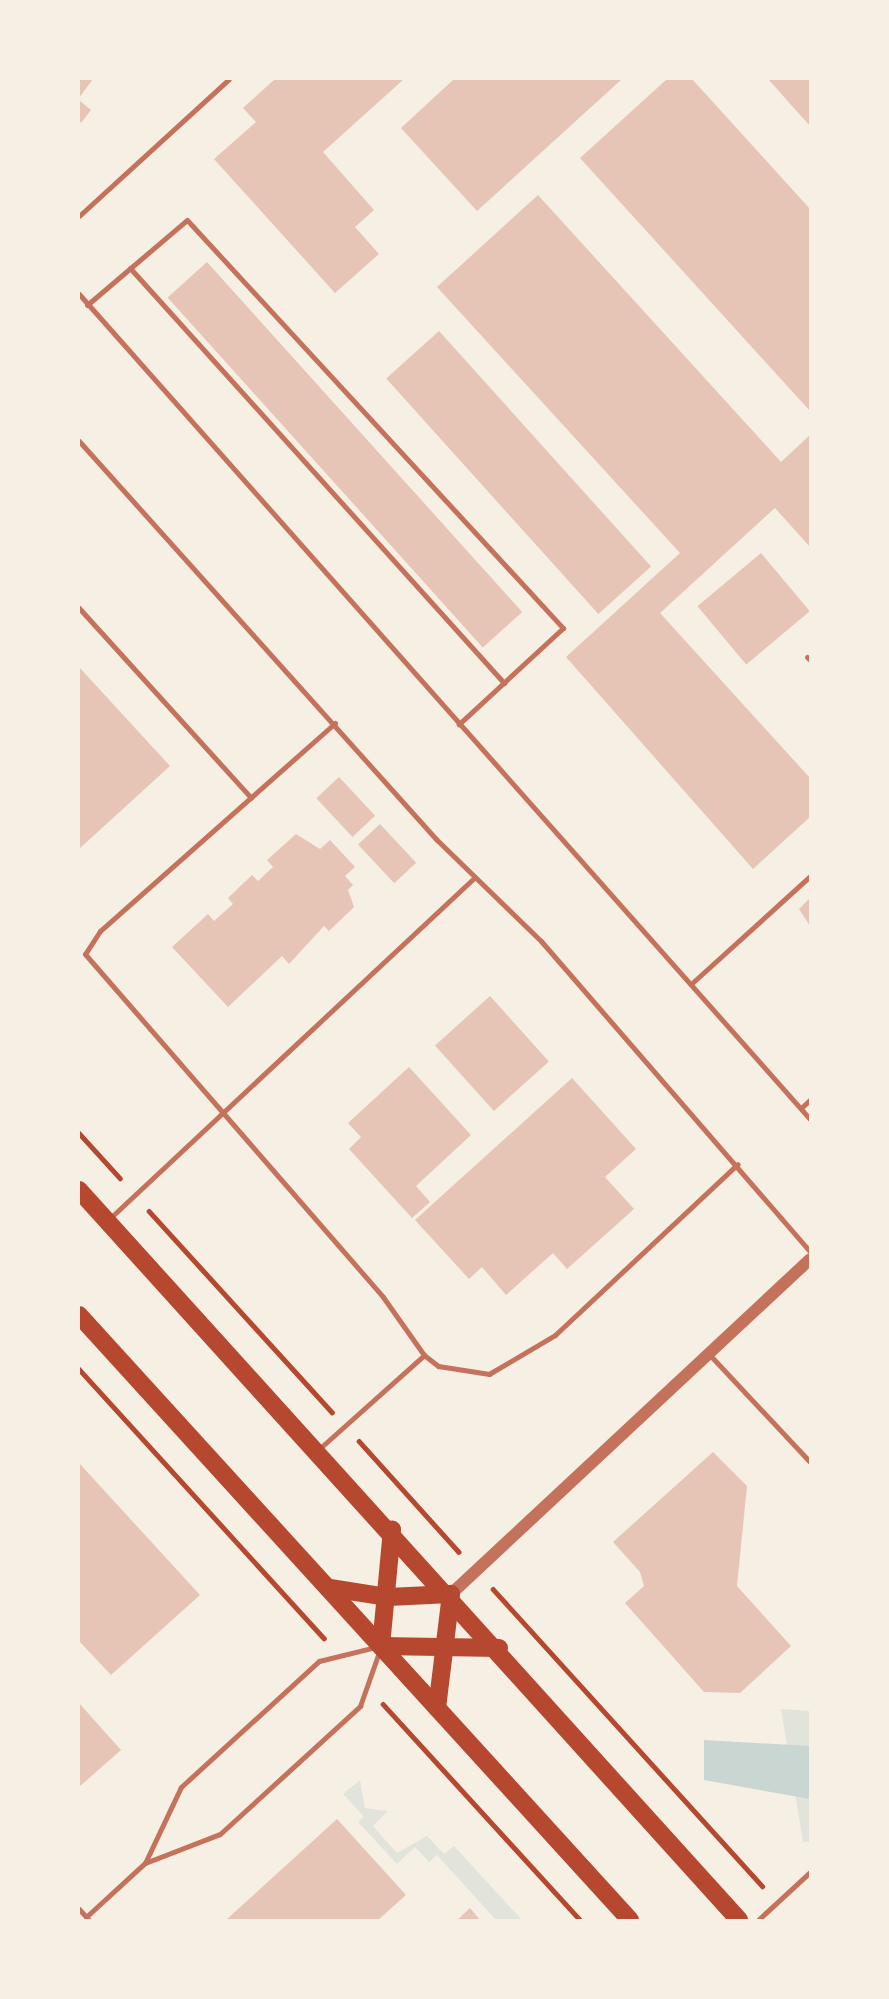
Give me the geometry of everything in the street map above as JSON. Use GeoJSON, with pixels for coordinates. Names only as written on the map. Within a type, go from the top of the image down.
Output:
{"type":"FeatureCollection","features":[{"type":"Feature","properties":{"kind":"main road"},"geometry":{"type":"LineString","coordinates":[[79,1191],[451,1594],[739,1920]]}},
{"type":"Feature","properties":{"kind":"main road"},"geometry":{"type":"LineString","coordinates":[[79,1315],[631,1920]]}},
{"type":"Feature","properties":{"kind":"main road"},"geometry":{"type":"LineString","coordinates":[[381,1646],[388,1597],[392,1530]]}},
{"type":"Feature","properties":{"kind":"main road"},"geometry":{"type":"LineString","coordinates":[[330,1588],[388,1597],[451,1594]]}},
{"type":"Feature","properties":{"kind":"main road"},"geometry":{"type":"LineString","coordinates":[[437,1708],[451,1594]]}},
{"type":"Feature","properties":{"kind":"main road"},"geometry":{"type":"LineString","coordinates":[[381,1646],[444,1650],[499,1648]]}},
{"type":"Feature","properties":{"kind":"street"},"geometry":{"type":"LineString","coordinates":[[451,1594],[810,1259]]}},
{"type":"Feature","properties":{"kind":"lane"},"geometry":{"type":"LineString","coordinates":[[79,216],[229,79]]}},
{"type":"Feature","properties":{"kind":"lane"},"geometry":{"type":"LineString","coordinates":[[87,305],[187,220],[563,628],[460,723]]}},
{"type":"Feature","properties":{"kind":"lane"},"geometry":{"type":"LineString","coordinates":[[130,268],[504,683]]}},
{"type":"Feature","properties":{"kind":"lane"},"geometry":{"type":"LineString","coordinates":[[79,294],[810,1119]]}},
{"type":"Feature","properties":{"kind":"lane"},"geometry":{"type":"LineString","coordinates":[[79,441],[475,877],[541,941],[738,1164],[810,1251]]}},
{"type":"Feature","properties":{"kind":"lane"},"geometry":{"type":"LineString","coordinates":[[79,608],[251,797]]}},
{"type":"Feature","properties":{"kind":"lane"},"geometry":{"type":"LineString","coordinates":[[335,723],[100,931],[85,954],[383,1297],[424,1355],[438,1366],[489,1374],[555,1335],[738,1164]]}},
{"type":"Feature","properties":{"kind":"lane"},"geometry":{"type":"LineString","coordinates":[[691,984],[810,876]]}},
{"type":"Feature","properties":{"kind":"lane"},"geometry":{"type":"LineString","coordinates":[[106,1222],[475,877]]}},
{"type":"Feature","properties":{"kind":"lane"},"geometry":{"type":"LineString","coordinates":[[801,1108],[810,1100]]}},
{"type":"Feature","properties":{"kind":"lane"},"geometry":{"type":"LineString","coordinates":[[708,1353],[810,1462]]}},
{"type":"Feature","properties":{"kind":"lane"},"geometry":{"type":"LineString","coordinates":[[318,1450],[424,1355]]}},
{"type":"Feature","properties":{"kind":"lane"},"geometry":{"type":"LineString","coordinates":[[145,1863],[220,1834],[348,1718],[360,1706],[381,1646]]}},
{"type":"Feature","properties":{"kind":"lane"},"geometry":{"type":"LineString","coordinates":[[79,1909],[87,1919],[145,1863],[181,1787],[284,1691],[319,1661],[381,1646]]}},
{"type":"Feature","properties":{"kind":"lane"},"geometry":{"type":"LineString","coordinates":[[758,1920],[810,1872]]}},
{"type":"Feature","properties":{"kind":"path"},"geometry":{"type":"LineString","coordinates":[[79,1133],[777,1902]]}},
{"type":"Feature","properties":{"kind":"shaded area"},"geometry":{"type":"Polygon","coordinates":[[[781,1709],[810,1711],[810,1842],[803,1842],[781,1709]]]}},
{"type":"Feature","properties":{"kind":"shaded area"},"geometry":{"type":"Polygon","coordinates":[[[704,1740],[810,1746],[810,1799],[704,1780],[704,1740]]]}},
{"type":"Feature","properties":{"kind":"shaded area"},"geometry":{"type":"Polygon","coordinates":[[[360,1780],[365,1808],[388,1811],[373,1826],[397,1853],[427,1836],[444,1854],[454,1846],[522,1920],[496,1920],[437,1855],[429,1862],[415,1847],[397,1864],[358,1822],[364,1817],[343,1794],[360,1780]]]}},
{"type":"Feature","properties":{"kind":"building"},"geometry":{"type":"Polygon","coordinates":[[[79,79],[93,79],[79,98],[79,79]]]}},
{"type":"Feature","properties":{"kind":"building"},"geometry":{"type":"Polygon","coordinates":[[[275,79],[404,79],[323,152],[374,210],[355,227],[379,254],[335,293],[214,159],[256,122],[243,108],[275,79]]]}},
{"type":"Feature","properties":{"kind":"building"},"geometry":{"type":"Polygon","coordinates":[[[454,79],[622,79],[477,211],[401,128],[454,79]]]}},
{"type":"Feature","properties":{"kind":"building"},"geometry":{"type":"Polygon","coordinates":[[[667,79],[692,79],[810,209],[810,411],[580,158],[667,79]]]}},
{"type":"Feature","properties":{"kind":"building"},"geometry":{"type":"Polygon","coordinates":[[[768,79],[810,79],[810,126],[768,79]]]}},
{"type":"Feature","properties":{"kind":"building"},"geometry":{"type":"Polygon","coordinates":[[[79,100],[91,110],[81,123],[79,121],[79,100]]]}},
{"type":"Feature","properties":{"kind":"building"},"geometry":{"type":"Polygon","coordinates":[[[538,195],[781,462],[810,435],[810,547],[775,508],[660,613],[810,778],[810,817],[753,869],[566,657],[680,553],[437,287],[538,195]]]}},
{"type":"Feature","properties":{"kind":"building"},"geometry":{"type":"Polygon","coordinates":[[[207,262],[522,612],[483,647],[168,297],[207,262]]]}},
{"type":"Feature","properties":{"kind":"building"},"geometry":{"type":"Polygon","coordinates":[[[439,331],[651,567],[598,614],[386,379],[439,331]]]}},
{"type":"Feature","properties":{"kind":"building"},"geometry":{"type":"Polygon","coordinates":[[[761,553],[810,611],[746,665],[697,606],[761,553]]]}},
{"type":"Feature","properties":{"kind":"building"},"geometry":{"type":"Polygon","coordinates":[[[79,667],[170,766],[79,849],[79,667]]]}},
{"type":"Feature","properties":{"kind":"building"},"geometry":{"type":"Polygon","coordinates":[[[339,777],[375,816],[352,837],[316,798],[339,777]]]}},
{"type":"Feature","properties":{"kind":"building"},"geometry":{"type":"Polygon","coordinates":[[[380,824],[416,863],[394,883],[358,844],[380,824]]]}},
{"type":"Feature","properties":{"kind":"building"},"geometry":{"type":"Polygon","coordinates":[[[296,834],[320,849],[330,840],[355,867],[345,876],[353,885],[348,890],[354,907],[329,931],[324,926],[289,964],[282,956],[228,1007],[172,947],[208,914],[214,921],[233,904],[228,898],[252,875],[258,881],[273,867],[267,860],[296,834]]]}},
{"type":"Feature","properties":{"kind":"building"},"geometry":{"type":"Polygon","coordinates":[[[810,898],[810,926],[799,909],[810,898]]]}},
{"type":"Feature","properties":{"kind":"building"},"geometry":{"type":"Polygon","coordinates":[[[490,996],[549,1061],[494,1111],[435,1046],[490,996]]]}},
{"type":"Feature","properties":{"kind":"building"},"geometry":{"type":"Polygon","coordinates":[[[409,1067],[471,1135],[416,1186],[430,1202],[412,1218],[349,1149],[361,1137],[348,1123],[409,1067]]]}},
{"type":"Feature","properties":{"kind":"building"},"geometry":{"type":"Polygon","coordinates":[[[572,1078],[636,1149],[605,1177],[634,1209],[567,1269],[553,1253],[506,1295],[482,1267],[469,1279],[415,1220],[572,1078]]]}},
{"type":"Feature","properties":{"kind":"building"},"geometry":{"type":"Polygon","coordinates":[[[713,1452],[747,1486],[737,1586],[791,1646],[740,1693],[704,1692],[625,1603],[644,1586],[640,1572],[613,1542],[713,1452]]]}},
{"type":"Feature","properties":{"kind":"building"},"geometry":{"type":"Polygon","coordinates":[[[79,1463],[200,1595],[111,1675],[79,1641],[79,1463]]]}},
{"type":"Feature","properties":{"kind":"building"},"geometry":{"type":"Polygon","coordinates":[[[79,1703],[121,1750],[79,1787],[79,1703]]]}},
{"type":"Feature","properties":{"kind":"building"},"geometry":{"type":"Polygon","coordinates":[[[337,1819],[406,1895],[378,1920],[226,1920],[337,1819]]]}},
{"type":"Feature","properties":{"kind":"building"},"geometry":{"type":"Polygon","coordinates":[[[470,1908],[480,1920],[457,1920],[470,1908]]]}}]}
